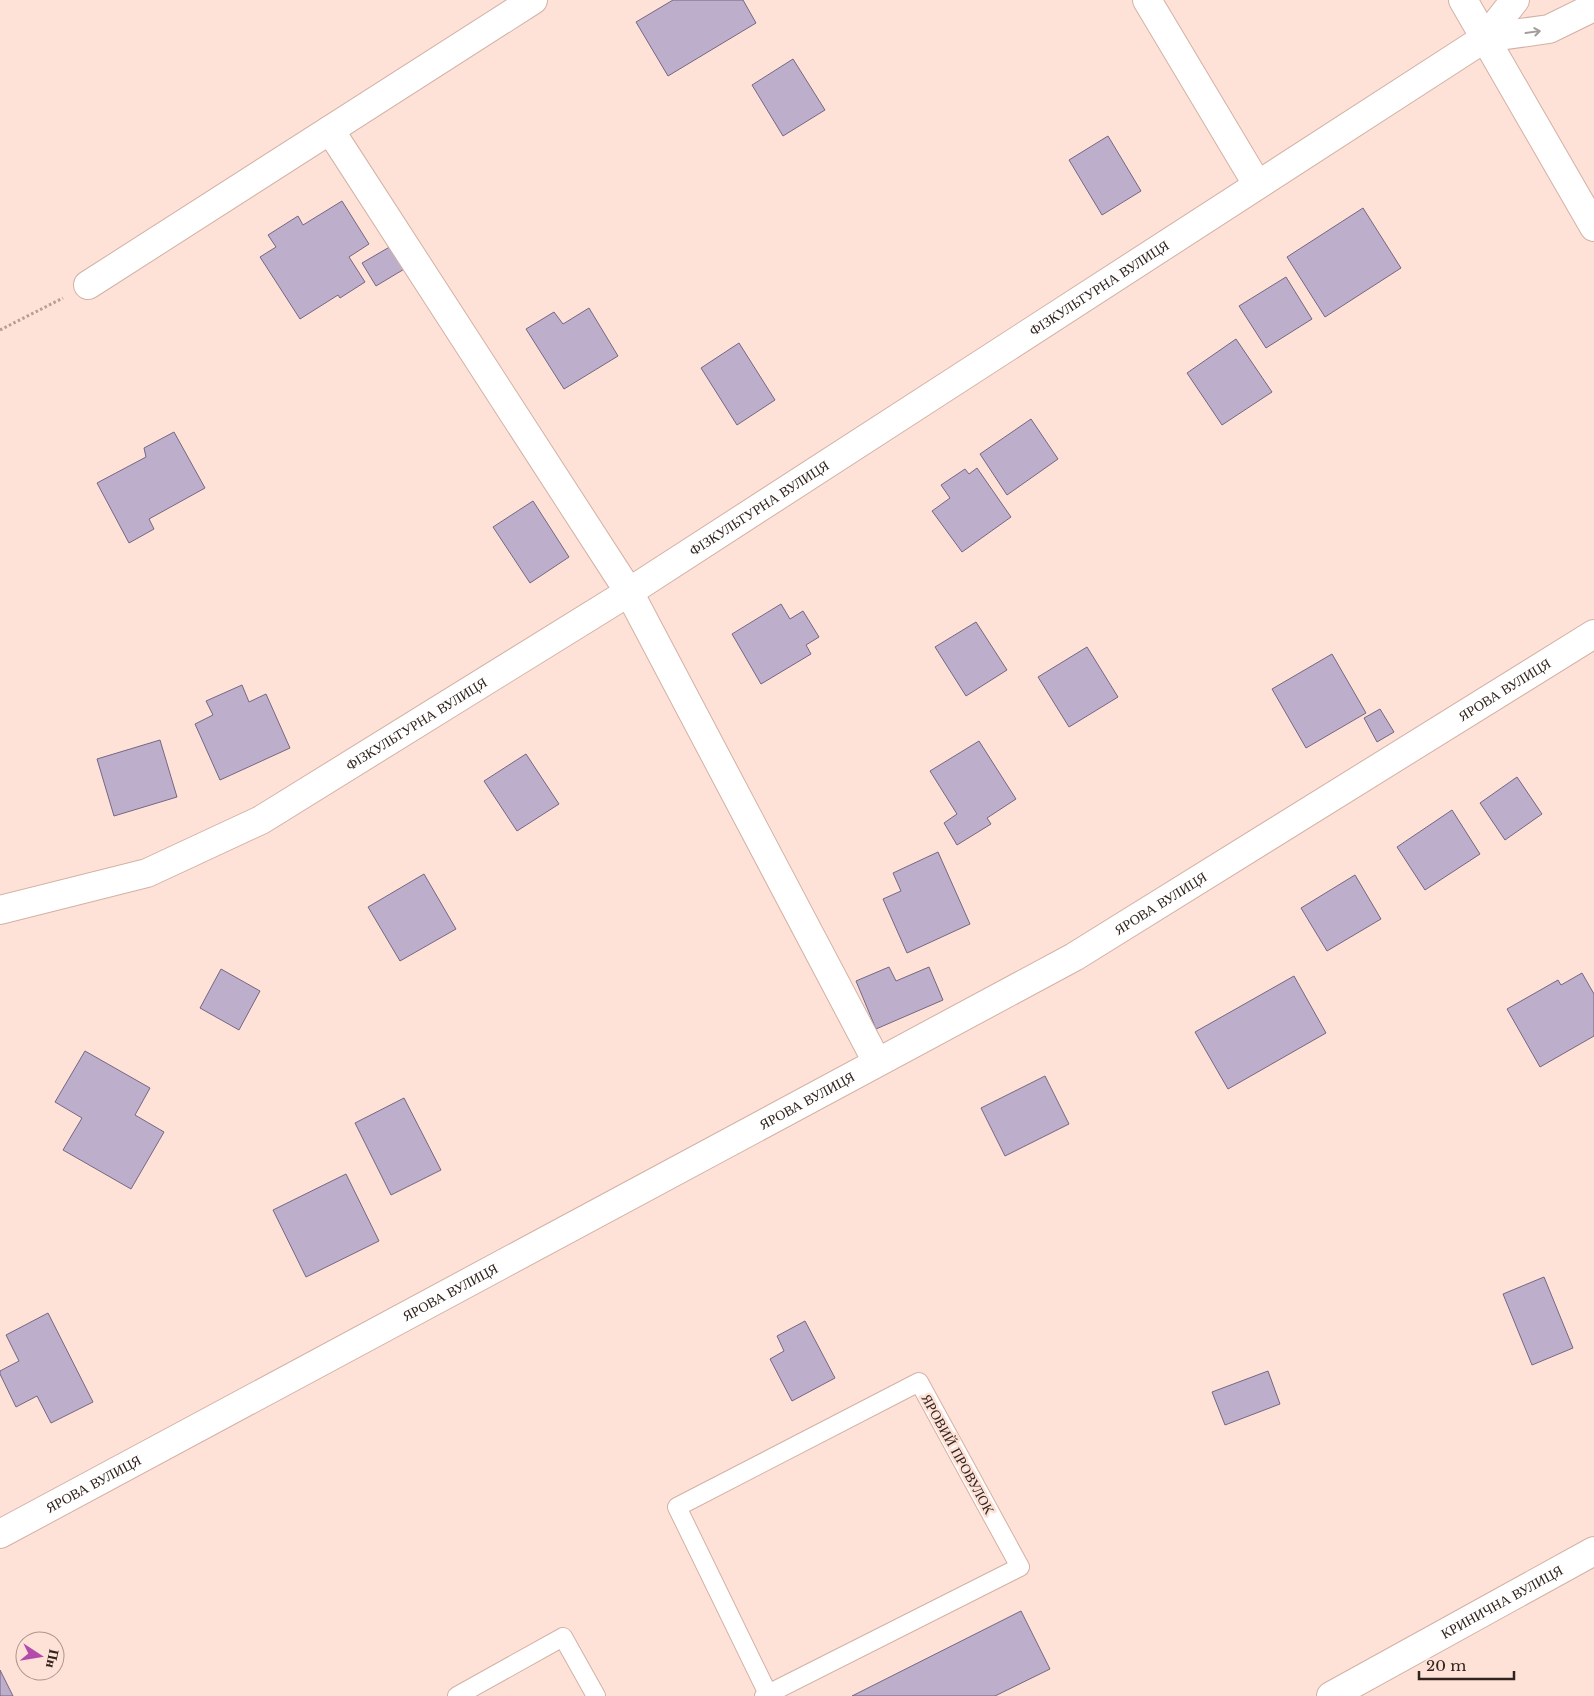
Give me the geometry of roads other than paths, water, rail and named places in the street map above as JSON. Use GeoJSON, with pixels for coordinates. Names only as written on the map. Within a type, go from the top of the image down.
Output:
{"type":"FeatureCollection","features":[{"type":"Feature","properties":{"kind":"street"},"geometry":{"type":"LineString","coordinates":[[88,285],[534,0]]}},
{"type":"Feature","properties":{"kind":"street"},"geometry":{"type":"LineString","coordinates":[[1147,0],[1257,184]]}},
{"type":"Feature","properties":{"kind":"street"},"geometry":{"type":"LineString","coordinates":[[1463,0],[1594,227]]}},
{"type":"Feature","properties":{"kind":"street"},"geometry":{"type":"LineString","coordinates":[[1485,38],[1515,0]]}},
{"type":"Feature","properties":{"kind":"street"},"geometry":{"type":"LineString","coordinates":[[1485,38],[1550,29],[1594,6]]}},
{"type":"Feature","properties":{"kind":"street","name":"ФІЗКУЛЬТУРНА ВУЛИЦЯ"},"geometry":{"type":"LineString","coordinates":[[0,910],[147,873],[261,820],[629,592],[1485,38]]}},
{"type":"Feature","properties":{"kind":"street"},"geometry":{"type":"LineString","coordinates":[[330,130],[629,592],[877,1062]]}},
{"type":"Feature","properties":{"kind":"street","name":"ЯРОВА ВУЛИЦЯ"},"geometry":{"type":"LineString","coordinates":[[0,1534],[1074,956],[1594,634]]}},
{"type":"Feature","properties":{"kind":"street","name":"КРИНИЧНА ВУЛИЦЯ"},"geometry":{"type":"LineString","coordinates":[[1331,1696],[1594,1550]]}},
{"type":"Feature","properties":{"kind":"lane","name":"ЯРОВИЙ ПРОВУЛОК"},"geometry":{"type":"LineString","coordinates":[[919,1382],[1020,1567],[766,1695],[677,1507],[919,1382]]}},
{"type":"Feature","properties":{"kind":"lane"},"geometry":{"type":"LineString","coordinates":[[457,1696],[563,1637],[596,1696]]}}]}
